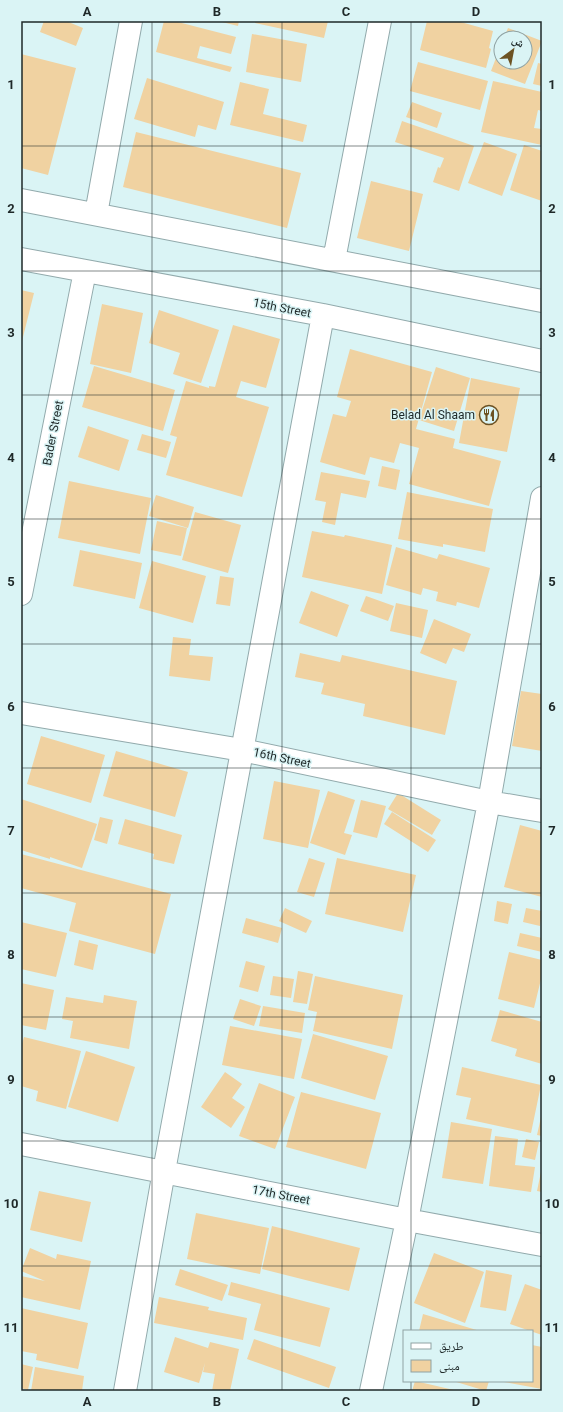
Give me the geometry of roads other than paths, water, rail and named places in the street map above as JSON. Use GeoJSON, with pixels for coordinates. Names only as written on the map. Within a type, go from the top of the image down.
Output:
{"type":"FeatureCollection","features":[{"type":"Feature","properties":{"kind":"street"},"geometry":{"type":"LineString","coordinates":[[96,214],[131,21]]}},
{"type":"Feature","properties":{"kind":"street"},"geometry":{"type":"LineString","coordinates":[[334,260],[380,21]]}},
{"type":"Feature","properties":{"kind":"street"},"geometry":{"type":"LineString","coordinates":[[21,200],[542,301]]}},
{"type":"Feature","properties":{"kind":"street","name":"15th Street"},"geometry":{"type":"LineString","coordinates":[[21,259],[323,315],[542,361]]}},
{"type":"Feature","properties":{"kind":"street","name":"Bader Street"},"geometry":{"type":"LineString","coordinates":[[21,594],[85,271]]}},
{"type":"Feature","properties":{"kind":"street"},"geometry":{"type":"LineString","coordinates":[[124,1391],[323,315]]}},
{"type":"Feature","properties":{"kind":"street"},"geometry":{"type":"LineString","coordinates":[[371,1391],[407,1220],[489,802],[542,498]]}},
{"type":"Feature","properties":{"kind":"street","name":"16th Street"},"geometry":{"type":"LineString","coordinates":[[21,713],[242,750],[489,802],[542,811]]}},
{"type":"Feature","properties":{"kind":"street","name":"17th Street"},"geometry":{"type":"LineString","coordinates":[[21,1144],[542,1245]]}},
{"type":"Feature","properties":{"kind":"place","name":"Belad Al Shaam"},"geometry":{"type":"Point","coordinates":[489,415]}}]}
